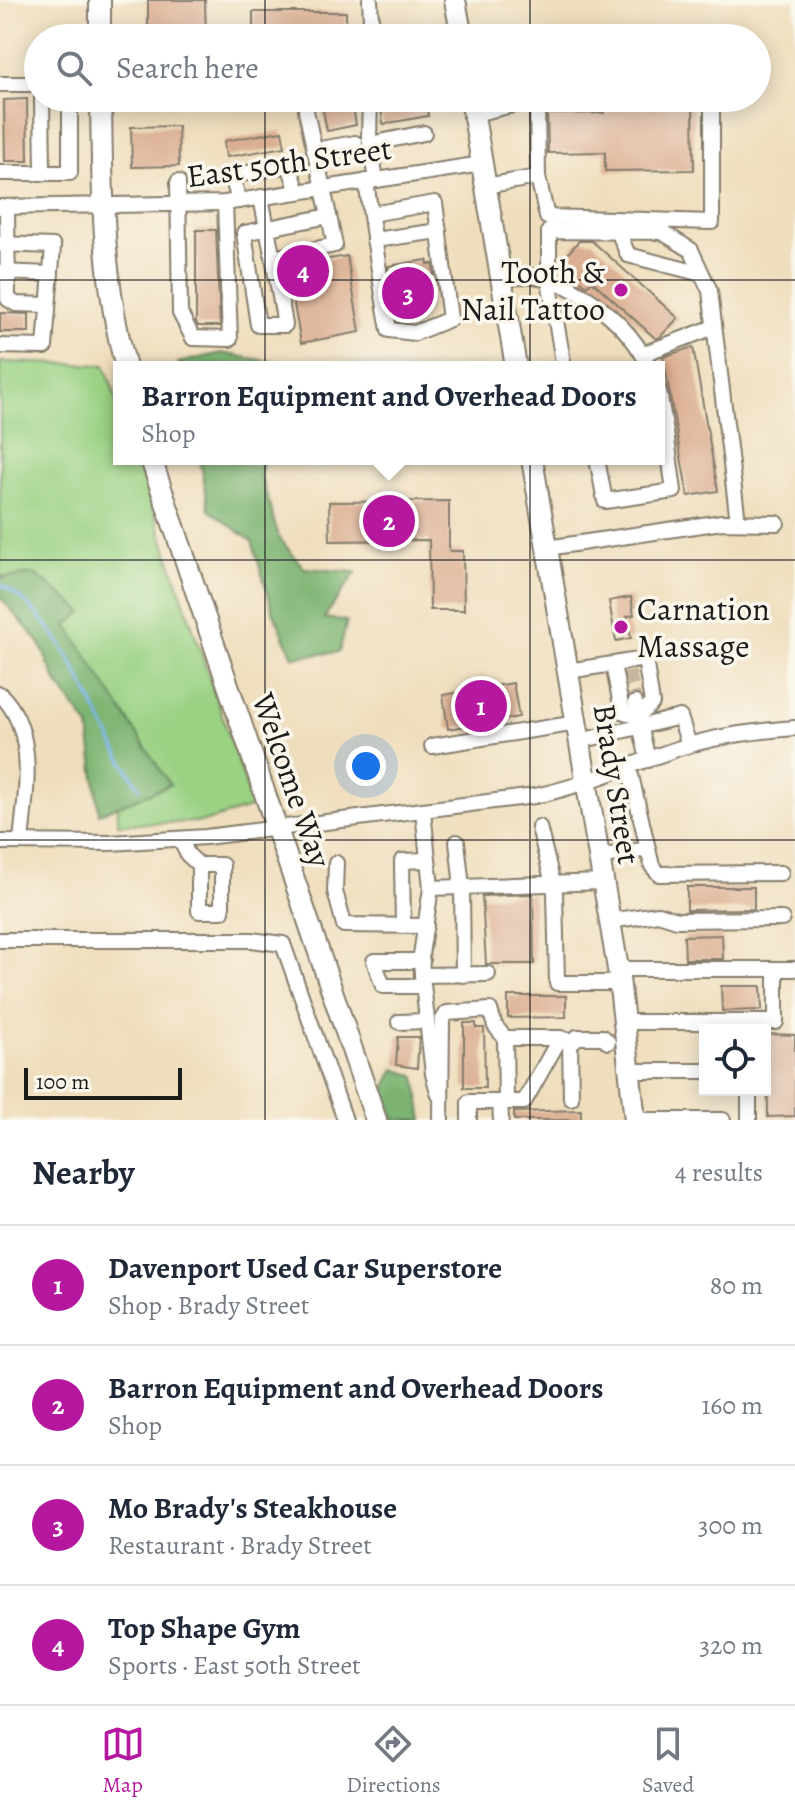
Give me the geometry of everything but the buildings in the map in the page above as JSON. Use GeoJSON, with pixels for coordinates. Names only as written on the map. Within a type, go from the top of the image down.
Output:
{"type":"FeatureCollection","features":[{"type":"Feature","properties":{"kind":"highway"},"geometry":{"type":"LineString","coordinates":[[100,0],[100,24]]}},
{"type":"Feature","properties":{"kind":"highway"},"geometry":{"type":"LineString","coordinates":[[455,0],[459,24]]}},
{"type":"Feature","properties":{"kind":"highway"},"geometry":{"type":"LineString","coordinates":[[101,112],[103,206],[110,275],[125,361]]}},
{"type":"Feature","properties":{"kind":"highway"},"geometry":{"type":"LineString","coordinates":[[473,112],[515,361]]}},
{"type":"Feature","properties":{"kind":"highway","name":"Welcome Way"},"geometry":{"type":"LineString","coordinates":[[153,465],[376,1120]]}},
{"type":"Feature","properties":{"kind":"highway","name":"Brady Street"},"geometry":{"type":"LineString","coordinates":[[533,465],[619,976],[620,1035],[632,1071],[635,1120]]}},
{"type":"Feature","properties":{"kind":"street"},"geometry":{"type":"LineString","coordinates":[[370,0],[371,24]]}},
{"type":"Feature","properties":{"kind":"street"},"geometry":{"type":"LineString","coordinates":[[0,84],[24,84]]}},
{"type":"Feature","properties":{"kind":"street"},"geometry":{"type":"LineString","coordinates":[[42,112],[43,173]]}},
{"type":"Feature","properties":{"kind":"street"},"geometry":{"type":"LineString","coordinates":[[0,173],[70,173],[70,112]]}},
{"type":"Feature","properties":{"kind":"street"},"geometry":{"type":"LineString","coordinates":[[273,258],[335,245],[306,112]]}},
{"type":"Feature","properties":{"kind":"street"},"geometry":{"type":"LineString","coordinates":[[368,112],[362,143],[371,180],[371,214],[374,240],[389,330],[415,333],[450,319],[435,203],[371,214]]}},
{"type":"Feature","properties":{"kind":"street"},"geometry":{"type":"LineString","coordinates":[[537,112],[538,177],[547,217],[712,222],[712,112]]}},
{"type":"Feature","properties":{"kind":"street"},"geometry":{"type":"LineString","coordinates":[[314,150],[424,133]]}},
{"type":"Feature","properties":{"kind":"street","name":"East 50th Street"},"geometry":{"type":"LineString","coordinates":[[4,207],[177,206],[232,202],[482,164]]}},
{"type":"Feature","properties":{"kind":"street"},"geometry":{"type":"LineString","coordinates":[[178,182],[180,313],[193,338],[230,339],[232,176],[289,165],[298,192]]}},
{"type":"Feature","properties":{"kind":"street"},"geometry":{"type":"LineString","coordinates":[[485,186],[538,177]]}},
{"type":"Feature","properties":{"kind":"street"},"geometry":{"type":"LineString","coordinates":[[261,197],[267,228],[273,258],[285,325],[258,325],[244,233],[267,228],[329,216]]}},
{"type":"Feature","properties":{"kind":"street"},"geometry":{"type":"LineString","coordinates":[[4,207],[4,272],[8,299],[16,304],[48,305]]}},
{"type":"Feature","properties":{"kind":"street"},"geometry":{"type":"LineString","coordinates":[[374,240],[439,231]]}},
{"type":"Feature","properties":{"kind":"street"},"geometry":{"type":"LineString","coordinates":[[563,361],[549,280],[549,231],[662,232],[691,250],[710,291],[738,522]]}},
{"type":"Feature","properties":{"kind":"street"},"geometry":{"type":"LineString","coordinates":[[618,231],[628,255],[702,274]]}},
{"type":"Feature","properties":{"kind":"street"},"geometry":{"type":"LineString","coordinates":[[0,346],[45,347],[53,246],[4,244]]}},
{"type":"Feature","properties":{"kind":"street"},"geometry":{"type":"LineString","coordinates":[[4,272],[51,274]]}},
{"type":"Feature","properties":{"kind":"street"},"geometry":{"type":"LineString","coordinates":[[501,280],[530,275],[560,283],[636,340],[646,360],[714,327]]}},
{"type":"Feature","properties":{"kind":"street"},"geometry":{"type":"LineString","coordinates":[[598,465],[605,501],[674,491],[665,450]]}},
{"type":"Feature","properties":{"kind":"street"},"geometry":{"type":"LineString","coordinates":[[547,548],[738,522],[777,523]]}},
{"type":"Feature","properties":{"kind":"street"},"geometry":{"type":"LineString","coordinates":[[432,746],[578,732],[638,716],[652,703],[645,659],[623,666],[568,671]]}},
{"type":"Feature","properties":{"kind":"street"},"geometry":{"type":"LineString","coordinates":[[623,666],[622,711],[638,716],[680,717],[689,745]]}},
{"type":"Feature","properties":{"kind":"street"},"geometry":{"type":"LineString","coordinates":[[0,694],[12,706],[23,734],[27,765],[21,842]]}},
{"type":"Feature","properties":{"kind":"street"},"geometry":{"type":"LineString","coordinates":[[638,716],[648,760]]}},
{"type":"Feature","properties":{"kind":"street"},"geometry":{"type":"LineString","coordinates":[[0,842],[180,839],[535,796],[585,783],[689,745],[730,735],[795,728]]}},
{"type":"Feature","properties":{"kind":"street"},"geometry":{"type":"LineString","coordinates":[[629,767],[652,866],[659,874],[781,873]]}},
{"type":"Feature","properties":{"kind":"street"},"geometry":{"type":"LineString","coordinates":[[423,811],[431,888],[422,974],[441,1120]]}},
{"type":"Feature","properties":{"kind":"street"},"geometry":{"type":"LineString","coordinates":[[539,827],[552,884],[557,983],[619,976],[795,969]]}},
{"type":"Feature","properties":{"kind":"street"},"geometry":{"type":"LineString","coordinates":[[180,839],[188,855],[199,865]]}},
{"type":"Feature","properties":{"kind":"street"},"geometry":{"type":"LineString","coordinates":[[457,842],[462,887],[463,975]]}},
{"type":"Feature","properties":{"kind":"street"},"geometry":{"type":"LineString","coordinates":[[599,857],[648,849]]}},
{"type":"Feature","properties":{"kind":"street"},"geometry":{"type":"LineString","coordinates":[[403,926],[402,861],[428,860]]}},
{"type":"Feature","properties":{"kind":"street"},"geometry":{"type":"LineString","coordinates":[[336,863],[335,891],[344,925],[426,926]]}},
{"type":"Feature","properties":{"kind":"street"},"geometry":{"type":"LineString","coordinates":[[431,888],[603,882]]}},
{"type":"Feature","properties":{"kind":"street"},"geometry":{"type":"LineString","coordinates":[[609,921],[658,914],[677,920],[782,919]]}},
{"type":"Feature","properties":{"kind":"street"},"geometry":{"type":"LineString","coordinates":[[0,940],[251,940],[283,944],[345,1120]]}},
{"type":"Feature","properties":{"kind":"street"},"geometry":{"type":"LineString","coordinates":[[505,1038],[568,1040],[776,1022],[776,970]]}},
{"type":"Feature","properties":{"kind":"street"},"geometry":{"type":"LineString","coordinates":[[422,974],[488,974]]}},
{"type":"Feature","properties":{"kind":"street"},"geometry":{"type":"LineString","coordinates":[[439,1095],[442,1021],[447,1013],[490,1010],[495,1026],[505,1038],[501,1120]]}},
{"type":"Feature","properties":{"kind":"street"},"geometry":{"type":"LineString","coordinates":[[399,1022],[426,1021]]}},
{"type":"Feature","properties":{"kind":"street"},"geometry":{"type":"LineString","coordinates":[[568,1040],[571,1098]]}},
{"type":"Feature","properties":{"kind":"street"},"geometry":{"type":"LineString","coordinates":[[469,1120],[469,1102],[524,1102],[568,1040]]}},
{"type":"Feature","properties":{"kind":"street"},"geometry":{"type":"LineString","coordinates":[[632,1071],[699,1071]]}},
{"type":"Feature","properties":{"kind":"street"},"geometry":{"type":"LineString","coordinates":[[749,1096],[749,1120]]}},
{"type":"Feature","properties":{"kind":"street"},"geometry":{"type":"LineString","coordinates":[[635,1120],[723,1120]]}},
{"type":"Feature","properties":{"kind":"green space"},"geometry":{"type":"Polygon","coordinates":[[[221,353],[267,361],[187,361],[221,353]]]}},
{"type":"Feature","properties":{"kind":"green space"},"geometry":{"type":"Polygon","coordinates":[[[0,362],[105,365],[113,389],[113,465],[138,465],[253,807],[203,822],[118,824],[117,714],[49,609],[0,574],[0,362]]]}},
{"type":"Feature","properties":{"kind":"green space"},"geometry":{"type":"Polygon","coordinates":[[[201,465],[262,465],[260,473],[279,538],[304,568],[356,572],[324,618],[347,621],[339,652],[293,657],[273,611],[252,541],[209,510],[201,465]]]}},
{"type":"Feature","properties":{"kind":"green space"},"geometry":{"type":"Polygon","coordinates":[[[35,574],[83,612],[67,625],[170,785],[99,814],[89,727],[56,681],[39,642],[0,597],[0,578],[35,574]]]}},
{"type":"Feature","properties":{"kind":"green space"},"geometry":{"type":"Polygon","coordinates":[[[395,1069],[416,1076],[423,1120],[394,1120],[385,1088],[395,1069]]]}},
{"type":"Feature","properties":{"kind":"waterway"},"geometry":{"type":"LineString","coordinates":[[0,584],[26,603],[65,650],[123,762],[140,788]]}},
{"type":"Feature","properties":{"kind":"tunnel"},"geometry":{"type":"LineString","coordinates":[[629,672],[635,703]]}},
{"type":"Feature","properties":{"kind":"place","name":"Top Shape Gym"},"geometry":{"type":"Point","coordinates":[303,271]}},
{"type":"Feature","properties":{"kind":"place","name":"Tooth & Nail Tattoo"},"geometry":{"type":"Point","coordinates":[621,290]}},
{"type":"Feature","properties":{"kind":"place","name":"Mo Brady's Steakhouse"},"geometry":{"type":"Point","coordinates":[408,293]}},
{"type":"Feature","properties":{"kind":"place","name":"Barron Equipment and Overhead Doors"},"geometry":{"type":"Point","coordinates":[389,521]}},
{"type":"Feature","properties":{"kind":"place","name":"Carnation Massage"},"geometry":{"type":"Point","coordinates":[621,627]}},
{"type":"Feature","properties":{"kind":"place","name":"Davenport Used Car Superstore"},"geometry":{"type":"Point","coordinates":[481,706]}}]}
